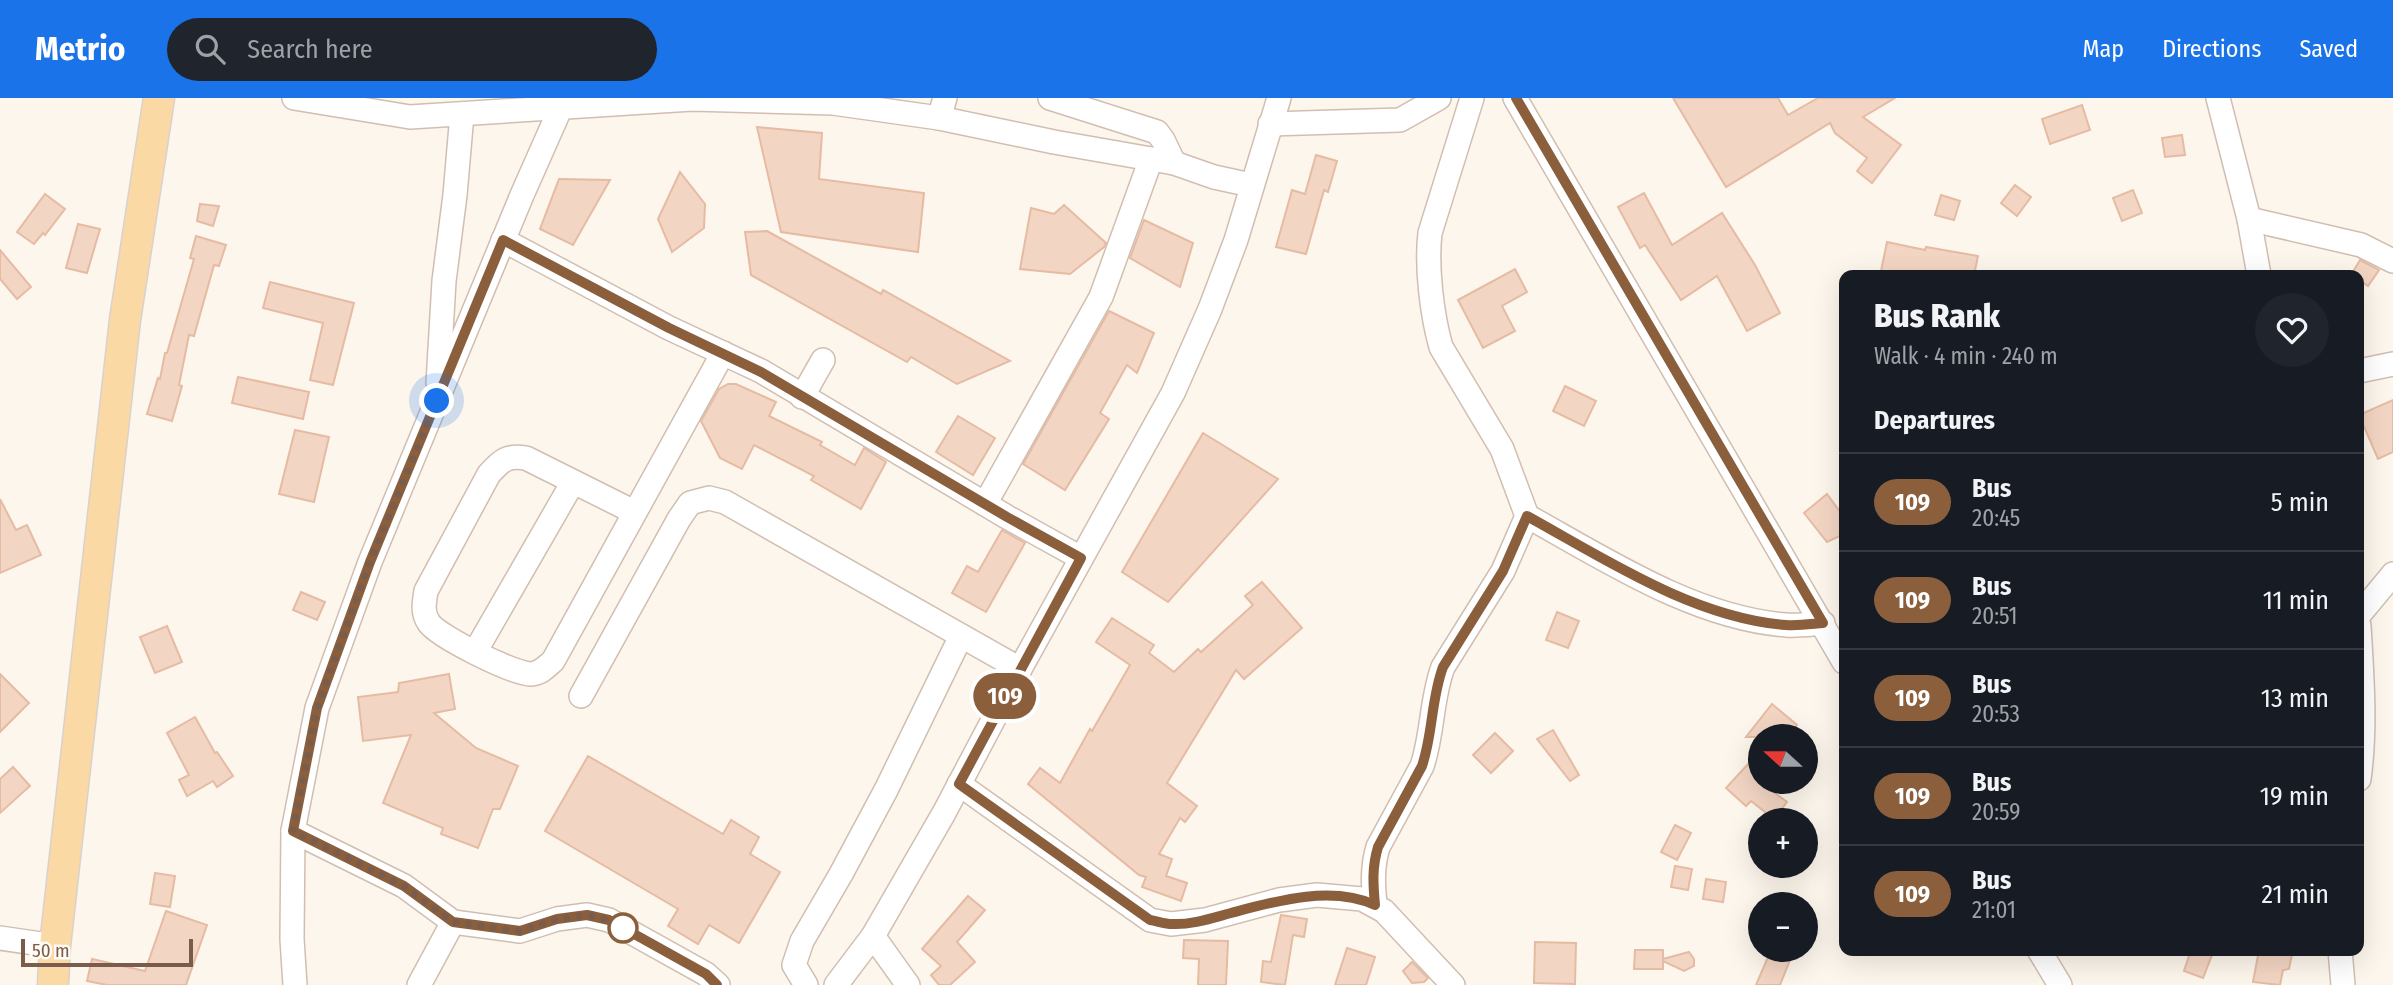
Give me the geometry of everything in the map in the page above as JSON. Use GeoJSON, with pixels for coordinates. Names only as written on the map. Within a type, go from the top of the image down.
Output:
{"type":"FeatureCollection","features":[{"type":"Feature","properties":{"kind":"main road"},"geometry":{"type":"LineString","coordinates":[[53,985],[55,946],[125,320],[159,98]]}},
{"type":"Feature","properties":{"kind":"street"},"geometry":{"type":"LineString","coordinates":[[294,98],[410,117],[462,114],[562,102],[692,99],[833,100],[942,108],[1174,163],[1251,186]]}},
{"type":"Feature","properties":{"kind":"street"},"geometry":{"type":"LineString","coordinates":[[1049,98],[1157,132],[1174,163]]}},
{"type":"Feature","properties":{"kind":"street"},"geometry":{"type":"LineString","coordinates":[[836,985],[873,936],[1173,393],[1215,297],[1236,240],[1279,98]]}},
{"type":"Feature","properties":{"kind":"street"},"geometry":{"type":"LineString","coordinates":[[1270,124],[1400,120],[1439,98]]}},
{"type":"Feature","properties":{"kind":"street"},"geometry":{"type":"LineString","coordinates":[[1472,98],[1430,233],[1428,250],[1436,330],[1446,356],[1502,449],[1527,516],[1618,567],[1712,609],[1752,621],[1788,625],[1823,623]]}},
{"type":"Feature","properties":{"kind":"street"},"geometry":{"type":"LineString","coordinates":[[1516,98],[1839,653]]}},
{"type":"Feature","properties":{"kind":"street"},"geometry":{"type":"LineString","coordinates":[[2218,98],[2249,219],[2258,270]]}},
{"type":"Feature","properties":{"kind":"street"},"geometry":{"type":"LineString","coordinates":[[295,985],[292,940],[293,831],[317,708],[370,562],[562,102]]}},
{"type":"Feature","properties":{"kind":"street"},"geometry":{"type":"LineString","coordinates":[[437,401],[444,281],[462,114]]}},
{"type":"Feature","properties":{"kind":"street"},"geometry":{"type":"LineString","coordinates":[[985,504],[1101,297],[1151,159]]}},
{"type":"Feature","properties":{"kind":"street"},"geometry":{"type":"LineString","coordinates":[[2249,219],[2361,245],[2393,261]]}},
{"type":"Feature","properties":{"kind":"street"},"geometry":{"type":"LineString","coordinates":[[503,240],[669,328],[761,372],[1081,558]]}},
{"type":"Feature","properties":{"kind":"street"},"geometry":{"type":"LineString","coordinates":[[634,512],[527,458],[513,456],[501,461],[489,474],[426,591],[424,608],[429,622],[438,632],[510,669],[530,674],[541,672],[553,661],[723,353]]}},
{"type":"Feature","properties":{"kind":"street"},"geometry":{"type":"LineString","coordinates":[[802,397],[823,360]]}},
{"type":"Feature","properties":{"kind":"street"},"geometry":{"type":"LineString","coordinates":[[2364,370],[2393,365]]}},
{"type":"Feature","properties":{"kind":"street"},"geometry":{"type":"LineString","coordinates":[[475,652],[573,482]]}},
{"type":"Feature","properties":{"kind":"street"},"geometry":{"type":"LineString","coordinates":[[581,696],[679,519],[690,503],[709,498],[724,502],[1020,669]]}},
{"type":"Feature","properties":{"kind":"street"},"geometry":{"type":"LineString","coordinates":[[1375,905],[1373,861],[1422,766],[1443,667],[1503,571],[1527,516]]}},
{"type":"Feature","properties":{"kind":"street"},"geometry":{"type":"LineString","coordinates":[[2364,609],[2393,574]]}},
{"type":"Feature","properties":{"kind":"street"},"geometry":{"type":"LineString","coordinates":[[806,985],[794,965],[802,941],[886,790],[961,636]]}},
{"type":"Feature","properties":{"kind":"street"},"geometry":{"type":"LineString","coordinates":[[959,784],[1150,920],[1171,924],[1205,920],[1279,901],[1317,895],[1362,899],[1384,911],[1453,985]]}},
{"type":"Feature","properties":{"kind":"street"},"geometry":{"type":"LineString","coordinates":[[293,831],[404,886],[453,922],[520,931],[557,919],[587,915],[609,920],[706,974],[718,985]]}},
{"type":"Feature","properties":{"kind":"street"},"geometry":{"type":"LineString","coordinates":[[419,985],[453,922]]}},
{"type":"Feature","properties":{"kind":"street"},"geometry":{"type":"LineString","coordinates":[[873,936],[908,985]]}},
{"type":"Feature","properties":{"kind":"street"},"geometry":{"type":"LineString","coordinates":[[0,938],[55,946]]}},
{"type":"Feature","properties":{"kind":"street"},"geometry":{"type":"LineString","coordinates":[[2043,956],[2060,985]]}},
{"type":"Feature","properties":{"kind":"street"},"geometry":{"type":"LineString","coordinates":[[2341,956],[2343,985]]}},
{"type":"Feature","properties":{"kind":"building"},"geometry":{"type":"Polygon","coordinates":[[[1673,98],[1778,98],[1788,115],[1818,98],[1895,98],[1863,117],[1901,145],[1872,183],[1857,171],[1867,158],[1835,133],[1830,123],[1726,187],[1673,98]]]}},
{"type":"Feature","properties":{"kind":"building"},"geometry":{"type":"Polygon","coordinates":[[[2082,105],[2090,130],[2050,144],[2042,119],[2082,105]]]}},
{"type":"Feature","properties":{"kind":"building"},"geometry":{"type":"Polygon","coordinates":[[[757,127],[822,133],[819,179],[924,193],[918,252],[781,232],[757,127]]]}},
{"type":"Feature","properties":{"kind":"building"},"geometry":{"type":"Polygon","coordinates":[[[2182,135],[2185,155],[2165,157],[2162,138],[2182,135]]]}},
{"type":"Feature","properties":{"kind":"building"},"geometry":{"type":"Polygon","coordinates":[[[1316,155],[1337,161],[1328,192],[1324,190],[1306,254],[1276,247],[1292,190],[1305,194],[1316,155]]]}},
{"type":"Feature","properties":{"kind":"building"},"geometry":{"type":"Polygon","coordinates":[[[680,172],[705,204],[704,228],[672,252],[658,219],[680,172]]]}},
{"type":"Feature","properties":{"kind":"building"},"geometry":{"type":"Polygon","coordinates":[[[559,179],[610,180],[573,245],[540,229],[559,179]]]}},
{"type":"Feature","properties":{"kind":"building"},"geometry":{"type":"Polygon","coordinates":[[[2015,185],[2031,197],[2017,216],[2001,203],[2015,185]]]}},
{"type":"Feature","properties":{"kind":"building"},"geometry":{"type":"Polygon","coordinates":[[[2133,190],[2142,213],[2122,221],[2113,198],[2133,190]]]}},
{"type":"Feature","properties":{"kind":"building"},"geometry":{"type":"Polygon","coordinates":[[[1644,193],[1672,245],[1722,213],[1755,265],[1780,313],[1747,331],[1717,276],[1681,300],[1645,245],[1640,248],[1618,207],[1644,193]]]}},
{"type":"Feature","properties":{"kind":"building"},"geometry":{"type":"Polygon","coordinates":[[[45,194],[65,209],[45,235],[43,233],[34,244],[17,232],[45,194]]]}},
{"type":"Feature","properties":{"kind":"building"},"geometry":{"type":"Polygon","coordinates":[[[1941,195],[1960,201],[1954,220],[1935,215],[1941,195]]]}},
{"type":"Feature","properties":{"kind":"building"},"geometry":{"type":"Polygon","coordinates":[[[200,204],[219,206],[213,226],[197,221],[200,204]]]}},
{"type":"Feature","properties":{"kind":"building"},"geometry":{"type":"Polygon","coordinates":[[[1064,205],[1106,243],[1104,247],[1070,274],[1020,269],[1031,208],[1054,214],[1064,205]]]}},
{"type":"Feature","properties":{"kind":"building"},"geometry":{"type":"Polygon","coordinates":[[[1144,220],[1193,243],[1180,287],[1130,258],[1144,220]]]}},
{"type":"Feature","properties":{"kind":"building"},"geometry":{"type":"Polygon","coordinates":[[[78,224],[100,229],[87,273],[66,268],[78,224]]]}},
{"type":"Feature","properties":{"kind":"building"},"geometry":{"type":"Polygon","coordinates":[[[767,231],[881,294],[883,290],[1010,361],[957,384],[911,357],[907,362],[751,275],[745,232],[767,231]]]}},
{"type":"Feature","properties":{"kind":"building"},"geometry":{"type":"Polygon","coordinates":[[[196,236],[226,245],[219,266],[214,265],[194,336],[189,335],[179,385],[182,386],[172,421],[147,414],[158,378],[160,379],[165,353],[194,259],[190,258],[196,236]]]}},
{"type":"Feature","properties":{"kind":"building"},"geometry":{"type":"Polygon","coordinates":[[[1887,242],[1925,250],[1926,247],[1978,256],[1975,270],[1881,270],[1887,242]]]}},
{"type":"Feature","properties":{"kind":"building"},"geometry":{"type":"Polygon","coordinates":[[[0,250],[31,287],[17,299],[0,279],[0,250]]]}},
{"type":"Feature","properties":{"kind":"building"},"geometry":{"type":"Polygon","coordinates":[[[2360,260],[2379,270],[2368,286],[2364,283],[2364,270],[2354,270],[2360,260]]]}},
{"type":"Feature","properties":{"kind":"building"},"geometry":{"type":"Polygon","coordinates":[[[1515,269],[1527,292],[1502,306],[1515,331],[1483,348],[1458,300],[1515,269]]]}},
{"type":"Feature","properties":{"kind":"building"},"geometry":{"type":"Polygon","coordinates":[[[270,282],[354,303],[333,385],[310,380],[323,323],[263,308],[270,282]]]}},
{"type":"Feature","properties":{"kind":"building"},"geometry":{"type":"Polygon","coordinates":[[[1109,311],[1154,333],[1137,373],[1127,365],[1100,413],[1109,419],[1065,490],[1023,464],[1109,311]]]}},
{"type":"Feature","properties":{"kind":"building"},"geometry":{"type":"Polygon","coordinates":[[[238,377],[309,392],[303,419],[232,403],[238,377]]]}},
{"type":"Feature","properties":{"kind":"building"},"geometry":{"type":"Polygon","coordinates":[[[728,384],[736,384],[776,402],[769,416],[822,442],[820,445],[855,465],[864,448],[886,462],[861,509],[811,480],[814,476],[754,445],[742,469],[720,458],[701,421],[719,389],[728,384]]]}},
{"type":"Feature","properties":{"kind":"building"},"geometry":{"type":"Polygon","coordinates":[[[1565,386],[1596,401],[1584,426],[1553,411],[1565,386]]]}},
{"type":"Feature","properties":{"kind":"building"},"geometry":{"type":"Polygon","coordinates":[[[2393,400],[2393,452],[2378,459],[2364,427],[2364,413],[2393,400]]]}},
{"type":"Feature","properties":{"kind":"building"},"geometry":{"type":"Polygon","coordinates":[[[958,416],[995,438],[973,475],[936,452],[958,416]]]}},
{"type":"Feature","properties":{"kind":"building"},"geometry":{"type":"Polygon","coordinates":[[[295,430],[329,437],[314,502],[279,494],[295,430]]]}},
{"type":"Feature","properties":{"kind":"building"},"geometry":{"type":"Polygon","coordinates":[[[1203,433],[1278,479],[1168,602],[1122,572],[1203,433]]]}},
{"type":"Feature","properties":{"kind":"building"},"geometry":{"type":"Polygon","coordinates":[[[1827,494],[1839,510],[1839,536],[1827,542],[1804,513],[1827,494]]]}},
{"type":"Feature","properties":{"kind":"building"},"geometry":{"type":"Polygon","coordinates":[[[0,499],[16,530],[27,525],[41,555],[0,573],[0,499]]]}},
{"type":"Feature","properties":{"kind":"building"},"geometry":{"type":"Polygon","coordinates":[[[1002,530],[1025,543],[986,612],[952,593],[967,566],[978,572],[1002,530]]]}},
{"type":"Feature","properties":{"kind":"building"},"geometry":{"type":"Polygon","coordinates":[[[1262,582],[1302,628],[1244,679],[1236,670],[1167,783],[1197,806],[1185,822],[1180,818],[1159,854],[1172,859],[1166,876],[1187,883],[1181,901],[1142,887],[1146,877],[1139,875],[1028,784],[1040,768],[1060,783],[1130,665],[1096,642],[1112,618],[1154,645],[1149,653],[1174,672],[1198,649],[1201,652],[1253,605],[1245,596],[1262,582]]]}},
{"type":"Feature","properties":{"kind":"building"},"geometry":{"type":"Polygon","coordinates":[[[301,592],[325,602],[317,620],[293,610],[301,592]]]}},
{"type":"Feature","properties":{"kind":"building"},"geometry":{"type":"Polygon","coordinates":[[[1557,612],[1579,621],[1568,648],[1546,640],[1557,612]]]}},
{"type":"Feature","properties":{"kind":"building"},"geometry":{"type":"Polygon","coordinates":[[[167,626],[182,662],[155,673],[140,637],[167,626]]]}},
{"type":"Feature","properties":{"kind":"building"},"geometry":{"type":"Polygon","coordinates":[[[0,674],[29,703],[0,732],[0,674]]]}},
{"type":"Feature","properties":{"kind":"building"},"geometry":{"type":"Polygon","coordinates":[[[449,674],[455,709],[434,713],[476,748],[518,766],[500,809],[493,809],[478,848],[441,834],[443,828],[383,803],[411,735],[363,741],[358,697],[398,692],[399,683],[449,674]]]}},
{"type":"Feature","properties":{"kind":"building"},"geometry":{"type":"Polygon","coordinates":[[[1772,704],[1796,724],[1756,724],[1772,704]]]}},
{"type":"Feature","properties":{"kind":"building"},"geometry":{"type":"Polygon","coordinates":[[[195,717],[215,753],[217,752],[233,776],[217,787],[213,781],[187,796],[179,780],[189,775],[167,733],[195,717]]]}},
{"type":"Feature","properties":{"kind":"building"},"geometry":{"type":"Polygon","coordinates":[[[1553,730],[1579,775],[1570,781],[1537,739],[1553,730]]]}},
{"type":"Feature","properties":{"kind":"building"},"geometry":{"type":"Polygon","coordinates":[[[1495,733],[1513,751],[1491,773],[1473,755],[1495,733]]]}},
{"type":"Feature","properties":{"kind":"building"},"geometry":{"type":"Polygon","coordinates":[[[588,756],[723,834],[731,820],[759,837],[750,854],[780,872],[739,943],[709,925],[698,944],[668,926],[678,909],[545,831],[588,756]]]}},
{"type":"Feature","properties":{"kind":"building"},"geometry":{"type":"Polygon","coordinates":[[[1748,764],[1748,794],[1776,794],[1787,802],[1782,808],[1760,808],[1751,801],[1746,806],[1726,788],[1748,764]]]}},
{"type":"Feature","properties":{"kind":"building"},"geometry":{"type":"Polygon","coordinates":[[[13,767],[30,786],[0,813],[0,779],[13,767]]]}},
{"type":"Feature","properties":{"kind":"building"},"geometry":{"type":"Polygon","coordinates":[[[1675,825],[1691,833],[1677,860],[1661,852],[1675,825]]]}},
{"type":"Feature","properties":{"kind":"building"},"geometry":{"type":"Polygon","coordinates":[[[1675,866],[1692,869],[1688,890],[1671,887],[1675,866]]]}},
{"type":"Feature","properties":{"kind":"building"},"geometry":{"type":"Polygon","coordinates":[[[155,873],[175,876],[170,907],[150,904],[155,873]]]}},
{"type":"Feature","properties":{"kind":"building"},"geometry":{"type":"Polygon","coordinates":[[[1706,879],[1726,882],[1723,902],[1703,899],[1706,879]]]}},
{"type":"Feature","properties":{"kind":"building"},"geometry":{"type":"Polygon","coordinates":[[[968,896],[985,910],[957,942],[975,962],[950,985],[939,985],[931,975],[941,966],[922,949],[968,896]]]}},
{"type":"Feature","properties":{"kind":"building"},"geometry":{"type":"Polygon","coordinates":[[[166,911],[207,925],[186,985],[107,985],[87,981],[92,959],[145,971],[166,911]]]}},
{"type":"Feature","properties":{"kind":"building"},"geometry":{"type":"Polygon","coordinates":[[[1281,915],[1307,919],[1304,937],[1293,935],[1285,985],[1261,982],[1263,961],[1271,962],[1281,915]]]}},
{"type":"Feature","properties":{"kind":"building"},"geometry":{"type":"Polygon","coordinates":[[[1184,940],[1228,941],[1226,985],[1198,985],[1199,959],[1183,958],[1184,940]]]}},
{"type":"Feature","properties":{"kind":"building"},"geometry":{"type":"Polygon","coordinates":[[[1535,942],[1576,943],[1575,984],[1534,983],[1535,942]]]}},
{"type":"Feature","properties":{"kind":"building"},"geometry":{"type":"Polygon","coordinates":[[[1347,948],[1375,957],[1366,985],[1335,985],[1347,948]]]}},
{"type":"Feature","properties":{"kind":"building"},"geometry":{"type":"Polygon","coordinates":[[[1635,950],[1663,950],[1663,959],[1689,952],[1694,959],[1694,966],[1684,971],[1663,961],[1663,969],[1634,969],[1635,950]]]}},
{"type":"Feature","properties":{"kind":"building"},"geometry":{"type":"Polygon","coordinates":[[[2189,956],[2212,956],[2203,978],[2184,971],[2189,956]]]}},
{"type":"Feature","properties":{"kind":"building"},"geometry":{"type":"Polygon","coordinates":[[[2258,956],[2292,956],[2289,969],[2283,970],[2280,985],[2253,982],[2258,956]]]}},
{"type":"Feature","properties":{"kind":"building"},"geometry":{"type":"Polygon","coordinates":[[[1412,962],[1428,978],[1424,982],[1412,983],[1403,971],[1412,962]]]}},
{"type":"Feature","properties":{"kind":"building"},"geometry":{"type":"Polygon","coordinates":[[[1766,962],[1789,962],[1780,985],[1756,985],[1766,962]]]}},
{"type":"Feature","properties":{"kind":"bus line","name":"109"},"geometry":{"type":"LineString","coordinates":[[717,985],[706,974],[609,920],[587,915],[557,919],[520,931],[453,922],[404,886],[293,831],[317,708],[370,562],[503,240],[669,328],[761,372],[1081,558],[959,784],[1150,920],[1171,924],[1205,920],[1279,901],[1317,895],[1362,899],[1375,905],[1373,861],[1422,766],[1443,667],[1503,571],[1527,516],[1618,567],[1712,609],[1752,621],[1788,625],[1823,623],[1516,98]]}},
{"type":"Feature","properties":{"kind":"route"},"geometry":{"type":"LineString","coordinates":[[437,401],[370,562],[317,708],[293,831],[404,886],[453,922],[520,931],[557,919],[587,915],[609,920],[633,933],[623,928]]}}]}
